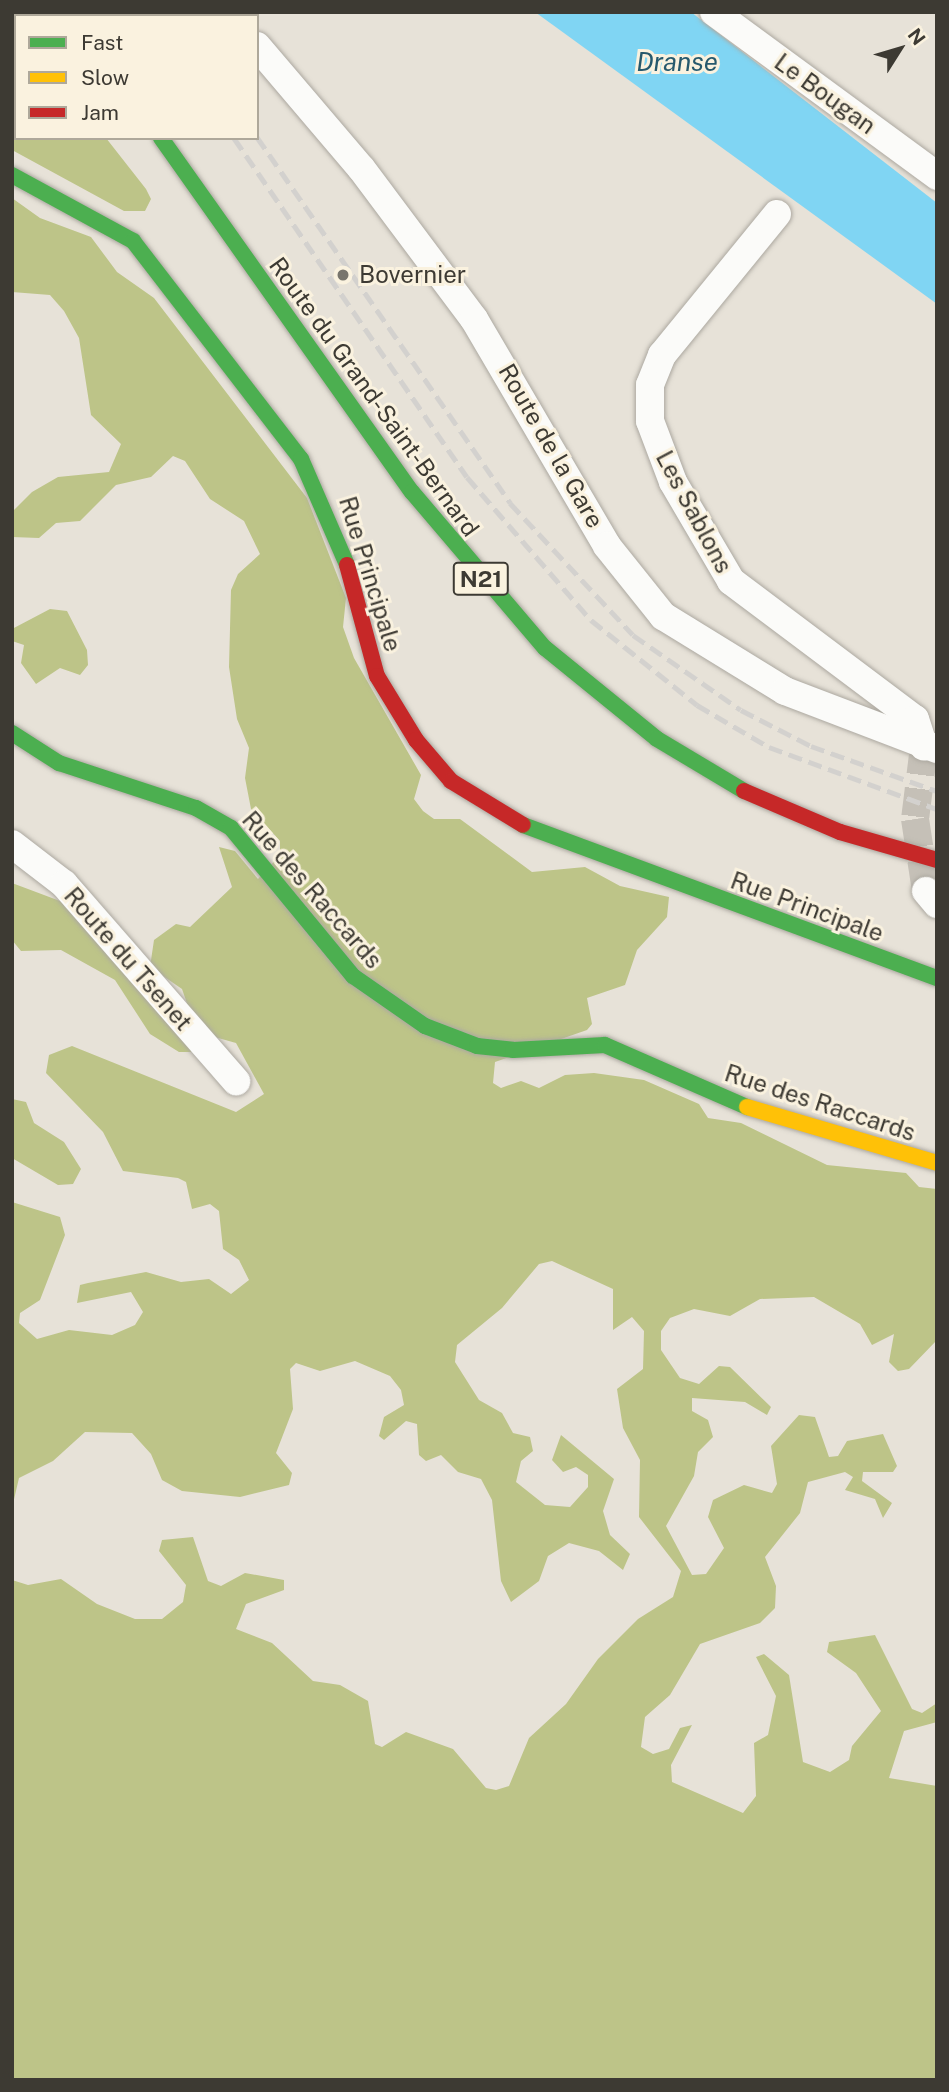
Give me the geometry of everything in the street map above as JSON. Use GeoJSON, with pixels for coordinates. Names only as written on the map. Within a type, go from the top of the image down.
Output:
{"type":"FeatureCollection","features":[{"type":"Feature","properties":{"kind":"street","name":"Le Bougan"},"geometry":{"type":"LineString","coordinates":[[714,12],[937,176]]}},
{"type":"Feature","properties":{"kind":"street","name":"Route de la Gare"},"geometry":{"type":"LineString","coordinates":[[259,48],[361,168],[474,319],[607,546],[663,616],[785,691],[930,748]]}},
{"type":"Feature","properties":{"kind":"street","name":"Route du Grand-Saint-Bernard"},"geometry":{"type":"LineString","coordinates":[[162,140],[412,492],[545,648],[657,738],[746,792],[840,832],[937,860]]}},
{"type":"Feature","properties":{"kind":"street","name":"Rue Principale"},"geometry":{"type":"LineString","coordinates":[[12,175],[133,241],[301,459],[338,534],[377,676],[416,740],[451,781],[519,824],[937,978]]}},
{"type":"Feature","properties":{"kind":"street","name":"Les Sablons"},"geometry":{"type":"LineString","coordinates":[[776,214],[662,355],[650,385],[650,421],[673,482],[731,581],[915,719],[930,748]]}},
{"type":"Feature","properties":{"kind":"street","name":"Rue des Raccards"},"geometry":{"type":"LineString","coordinates":[[12,733],[71,768],[196,808],[230,828],[353,976],[425,1026],[501,1048],[605,1045],[747,1107],[937,1163]]}},
{"type":"Feature","properties":{"kind":"street","name":"Route du Tsenet"},"geometry":{"type":"LineString","coordinates":[[12,844],[64,884],[236,1081]]}},
{"type":"Feature","properties":{"kind":"green space"},"geometry":{"type":"Polygon","coordinates":[[[12,55],[14,140],[108,140],[151,199],[145,211],[124,211],[12,150],[12,55]]]}},
{"type":"Feature","properties":{"kind":"green space"},"geometry":{"type":"Polygon","coordinates":[[[12,198],[40,218],[91,237],[117,272],[154,298],[307,498],[346,598],[343,627],[354,658],[421,775],[414,799],[423,811],[434,819],[460,819],[532,872],[585,867],[620,886],[669,897],[667,917],[637,950],[625,985],[587,998],[592,1024],[587,1030],[495,1062],[493,1083],[501,1088],[521,1081],[539,1088],[565,1075],[594,1073],[644,1080],[699,1104],[708,1118],[741,1123],[827,1165],[906,1173],[919,1187],[937,1189],[937,1340],[909,1369],[898,1371],[889,1362],[894,1334],[872,1345],[860,1324],[814,1297],[760,1299],[730,1316],[694,1309],[670,1318],[661,1331],[661,1350],[680,1378],[699,1384],[719,1366],[730,1367],[771,1407],[767,1415],[745,1402],[692,1398],[692,1411],[708,1420],[713,1437],[698,1452],[694,1476],[666,1526],[692,1575],[706,1574],[724,1548],[708,1517],[713,1500],[744,1485],[772,1493],[777,1484],[771,1446],[799,1415],[815,1417],[829,1457],[838,1456],[847,1441],[883,1434],[897,1466],[893,1472],[863,1472],[862,1481],[892,1503],[883,1518],[875,1499],[845,1490],[853,1477],[845,1472],[808,1482],[800,1513],[765,1557],[776,1586],[775,1608],[760,1623],[700,1644],[670,1695],[645,1717],[641,1747],[653,1754],[669,1749],[680,1728],[692,1725],[671,1765],[672,1782],[743,1813],[756,1796],[754,1743],[768,1735],[776,1696],[756,1657],[764,1654],[789,1675],[803,1762],[830,1772],[849,1760],[852,1746],[881,1711],[856,1673],[827,1652],[829,1642],[875,1635],[912,1709],[922,1713],[937,1703],[937,1722],[904,1731],[889,1778],[937,1786],[937,2080],[12,2080],[12,1580],[28,1585],[61,1579],[97,1604],[135,1619],[162,1619],[183,1602],[186,1585],[159,1551],[162,1540],[193,1537],[208,1581],[221,1586],[245,1573],[284,1580],[284,1590],[246,1604],[236,1629],[272,1643],[313,1681],[340,1685],[368,1701],[375,1744],[382,1747],[406,1732],[453,1749],[486,1788],[496,1790],[509,1786],[529,1738],[566,1704],[598,1659],[638,1619],[673,1597],[681,1571],[639,1517],[640,1460],[623,1428],[617,1389],[643,1369],[644,1331],[632,1317],[613,1330],[613,1289],[552,1261],[539,1264],[502,1308],[457,1345],[455,1362],[479,1400],[502,1413],[513,1433],[530,1437],[533,1451],[521,1461],[516,1482],[545,1505],[570,1507],[588,1487],[588,1475],[576,1467],[563,1472],[552,1460],[561,1435],[614,1479],[603,1511],[610,1535],[630,1554],[623,1570],[599,1551],[569,1543],[548,1556],[539,1581],[511,1602],[501,1581],[492,1500],[481,1479],[458,1472],[441,1455],[426,1461],[419,1455],[417,1424],[406,1421],[384,1440],[379,1436],[384,1417],[404,1405],[401,1390],[390,1376],[355,1361],[320,1371],[296,1363],[290,1369],[293,1409],[276,1453],[292,1473],[289,1485],[240,1497],[182,1491],[162,1480],[151,1454],[132,1433],[85,1432],[53,1461],[19,1478],[12,1508],[12,1202],[60,1217],[65,1235],[40,1300],[20,1313],[19,1323],[37,1339],[69,1330],[112,1335],[135,1325],[143,1312],[131,1292],[77,1303],[80,1285],[146,1272],[181,1282],[209,1279],[231,1294],[249,1280],[239,1260],[223,1249],[219,1211],[210,1204],[192,1209],[186,1182],[178,1178],[123,1171],[103,1132],[46,1073],[49,1055],[72,1046],[236,1112],[264,1094],[236,1043],[204,1034],[191,1052],[179,1052],[150,1034],[115,980],[61,950],[21,951],[12,940],[12,883],[60,901],[191,1015],[182,989],[150,967],[154,940],[176,924],[190,927],[232,887],[219,847],[235,851],[258,879],[280,855],[280,841],[251,809],[245,778],[249,748],[237,719],[229,667],[231,590],[238,574],[260,554],[244,521],[210,499],[185,461],[173,456],[151,477],[116,485],[80,521],[56,523],[39,538],[12,537],[12,512],[32,492],[58,477],[109,472],[121,444],[91,415],[79,338],[64,311],[50,295],[12,292],[12,198]]]}},
{"type":"Feature","properties":{"kind":"green space"},"geometry":{"type":"Polygon","coordinates":[[[50,609],[67,611],[87,650],[88,665],[80,675],[60,668],[36,684],[21,663],[24,645],[12,641],[12,629],[50,609]]]}},
{"type":"Feature","properties":{"kind":"green space"},"geometry":{"type":"Polygon","coordinates":[[[12,1099],[26,1102],[34,1123],[64,1142],[81,1169],[73,1184],[58,1185],[12,1158],[12,1099]]]}},
{"type":"Feature","properties":{"kind":"water","name":"Dranse"},"geometry":{"type":"Polygon","coordinates":[[[535,12],[691,12],[937,203],[937,304],[535,12]]]}},
{"type":"Feature","properties":{"kind":"tunnel"},"geometry":{"type":"LineString","coordinates":[[924,747],[915,819],[926,891]]}},
{"type":"Feature","properties":{"kind":"railway"},"geometry":{"type":"LineString","coordinates":[[235,140],[467,477],[591,620],[697,705],[769,747],[937,809]]}},
{"type":"Feature","properties":{"kind":"railway"},"geometry":{"type":"LineString","coordinates":[[259,140],[510,503],[633,635],[741,710],[811,746],[937,791]]}},
{"type":"Feature","properties":{"kind":"traffic: fast"},"geometry":{"type":"LineString","coordinates":[[162,140],[412,492],[545,648],[657,739],[744,791]]}},
{"type":"Feature","properties":{"kind":"traffic: fast"},"geometry":{"type":"LineString","coordinates":[[12,175],[133,241],[301,459],[347,565]]}},
{"type":"Feature","properties":{"kind":"traffic: fast"},"geometry":{"type":"LineString","coordinates":[[12,733],[59,763],[196,808],[231,828],[353,976],[425,1026],[477,1046],[513,1050],[605,1045],[747,1107]]}},
{"type":"Feature","properties":{"kind":"traffic: fast"},"geometry":{"type":"LineString","coordinates":[[523,825],[937,978]]}},
{"type":"Feature","properties":{"kind":"traffic: slow"},"geometry":{"type":"LineString","coordinates":[[747,1107],[937,1163]]}},
{"type":"Feature","properties":{"kind":"traffic: jam"},"geometry":{"type":"LineString","coordinates":[[347,565],[377,676],[416,740],[451,781],[523,825]]}},
{"type":"Feature","properties":{"kind":"traffic: jam"},"geometry":{"type":"LineString","coordinates":[[744,791],[840,832],[937,860]]}},
{"type":"Feature","properties":{"kind":"place","name":"Bovernier"},"geometry":{"type":"Point","coordinates":[343,275]}}]}
